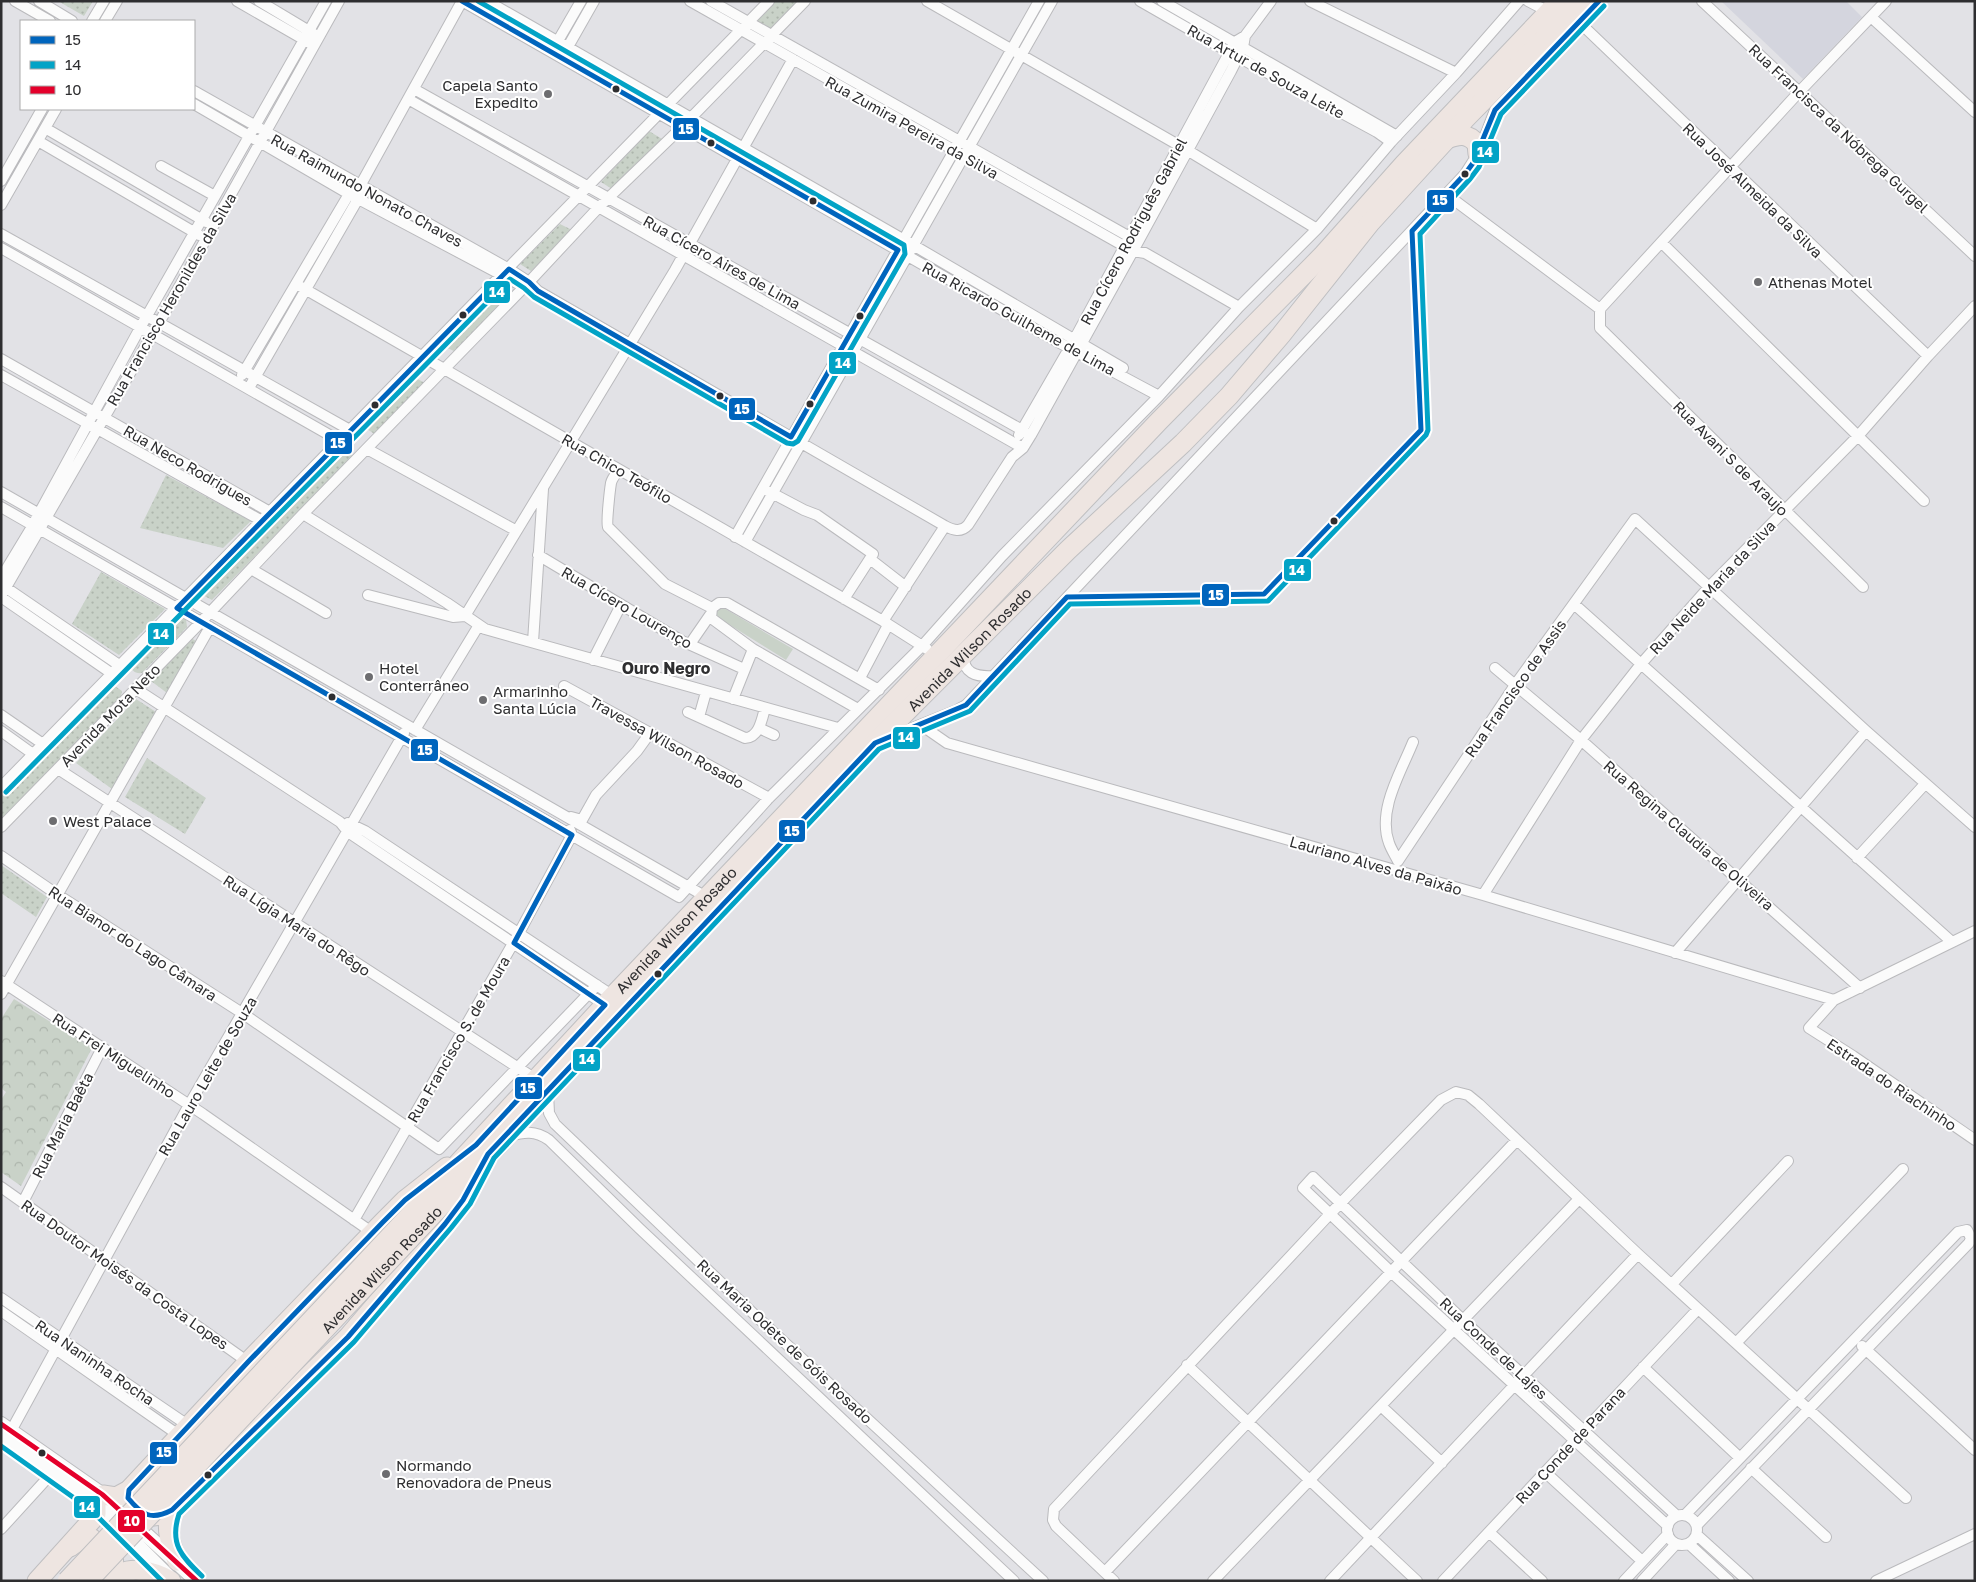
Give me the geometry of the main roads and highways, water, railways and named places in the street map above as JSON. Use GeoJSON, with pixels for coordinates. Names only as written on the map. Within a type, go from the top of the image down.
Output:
{"type":"FeatureCollection","features":[{"type":"Feature","properties":{"kind":"highway","name":"Avenida Wilson Rosado"},"geometry":{"type":"LineString","coordinates":[[88,1581],[542,1085],[964,653],[1068,550],[1183,443],[1229,396],[1281,335],[1370,223],[1447,139],[1581,1]]}},
{"type":"Feature","properties":{"kind":"highway","name":"Avenida Wilson Rosado"},"geometry":{"type":"LineString","coordinates":[[482,1150],[503,1138],[542,1085],[609,1001],[708,898],[929,650],[1322,256],[1404,164],[1554,7]]}},
{"type":"Feature","properties":{"kind":"highway"},"geometry":{"type":"LineString","coordinates":[[1495,110],[1511,72]]}},
{"type":"Feature","properties":{"kind":"highway"},"geometry":{"type":"LineString","coordinates":[[1447,139],[1457,135],[1469,137],[1477,144],[1478,154]]}},
{"type":"Feature","properties":{"kind":"highway"},"geometry":{"type":"LineString","coordinates":[[1203,377],[1202,390],[1207,399],[1219,401],[1229,396]]}},
{"type":"Feature","properties":{"kind":"highway"},"geometry":{"type":"LineString","coordinates":[[1158,421],[1175,415],[1180,416],[1185,424],[1183,443]]}},
{"type":"Feature","properties":{"kind":"highway"},"geometry":{"type":"LineString","coordinates":[[37,1581],[92,1520],[96,1514],[99,1499],[116,1497],[129,1490],[248,1362],[405,1200],[482,1150]]}},
{"type":"Feature","properties":{"kind":"highway"},"geometry":{"type":"LineString","coordinates":[[129,1490],[128,1498],[136,1509],[147,1515],[158,1516],[172,1510],[209,1476],[348,1336],[445,1224],[463,1200],[482,1150]]}},
{"type":"Feature","properties":{"kind":"highway","name":"Avenida Wilson Rosado"},"geometry":{"type":"LineString","coordinates":[[67,1581],[447,1188]]}},
{"type":"Feature","properties":{"kind":"highway"},"geometry":{"type":"LineString","coordinates":[[172,1510],[168,1524],[177,1561]]}},
{"type":"Feature","properties":{"kind":"highway"},"geometry":{"type":"LineString","coordinates":[[64,1551],[81,1539],[91,1538],[109,1553],[114,1560],[114,1570],[109,1581]]}},
{"type":"Feature","properties":{"kind":"highway"},"geometry":{"type":"LineString","coordinates":[[109,1581],[121,1572],[136,1570],[156,1573],[172,1581]]}},
{"type":"Feature","properties":{"kind":"main road"},"geometry":{"type":"LineString","coordinates":[[4,1431],[53,1472],[99,1499],[172,1581]]}},
{"type":"Feature","properties":{"kind":"main road"},"geometry":{"type":"LineString","coordinates":[[4,1431],[99,1499],[177,1561],[197,1581]]}},
{"type":"Feature","properties":{"kind":"place","name":"Capela Santo Expedito"},"geometry":{"type":"Point","coordinates":[548,94]}},
{"type":"Feature","properties":{"kind":"place","name":"Athenas Motel"},"geometry":{"type":"Point","coordinates":[1758,282]}},
{"type":"Feature","properties":{"kind":"place","name":"Hotel Conterrâneo"},"geometry":{"type":"Point","coordinates":[369,677]}},
{"type":"Feature","properties":{"kind":"place","name":"Armarinho Santa Lúcia"},"geometry":{"type":"Point","coordinates":[483,700]}},
{"type":"Feature","properties":{"kind":"place","name":"West Palace"},"geometry":{"type":"Point","coordinates":[53,821]}},
{"type":"Feature","properties":{"kind":"place","name":"Normando Renovadora de Pneus"},"geometry":{"type":"Point","coordinates":[386,1474]}},
{"type":"Feature","properties":{"kind":"district","name":"Ouro Negro"},"geometry":{"type":"Point","coordinates":[666,668]}}]}
